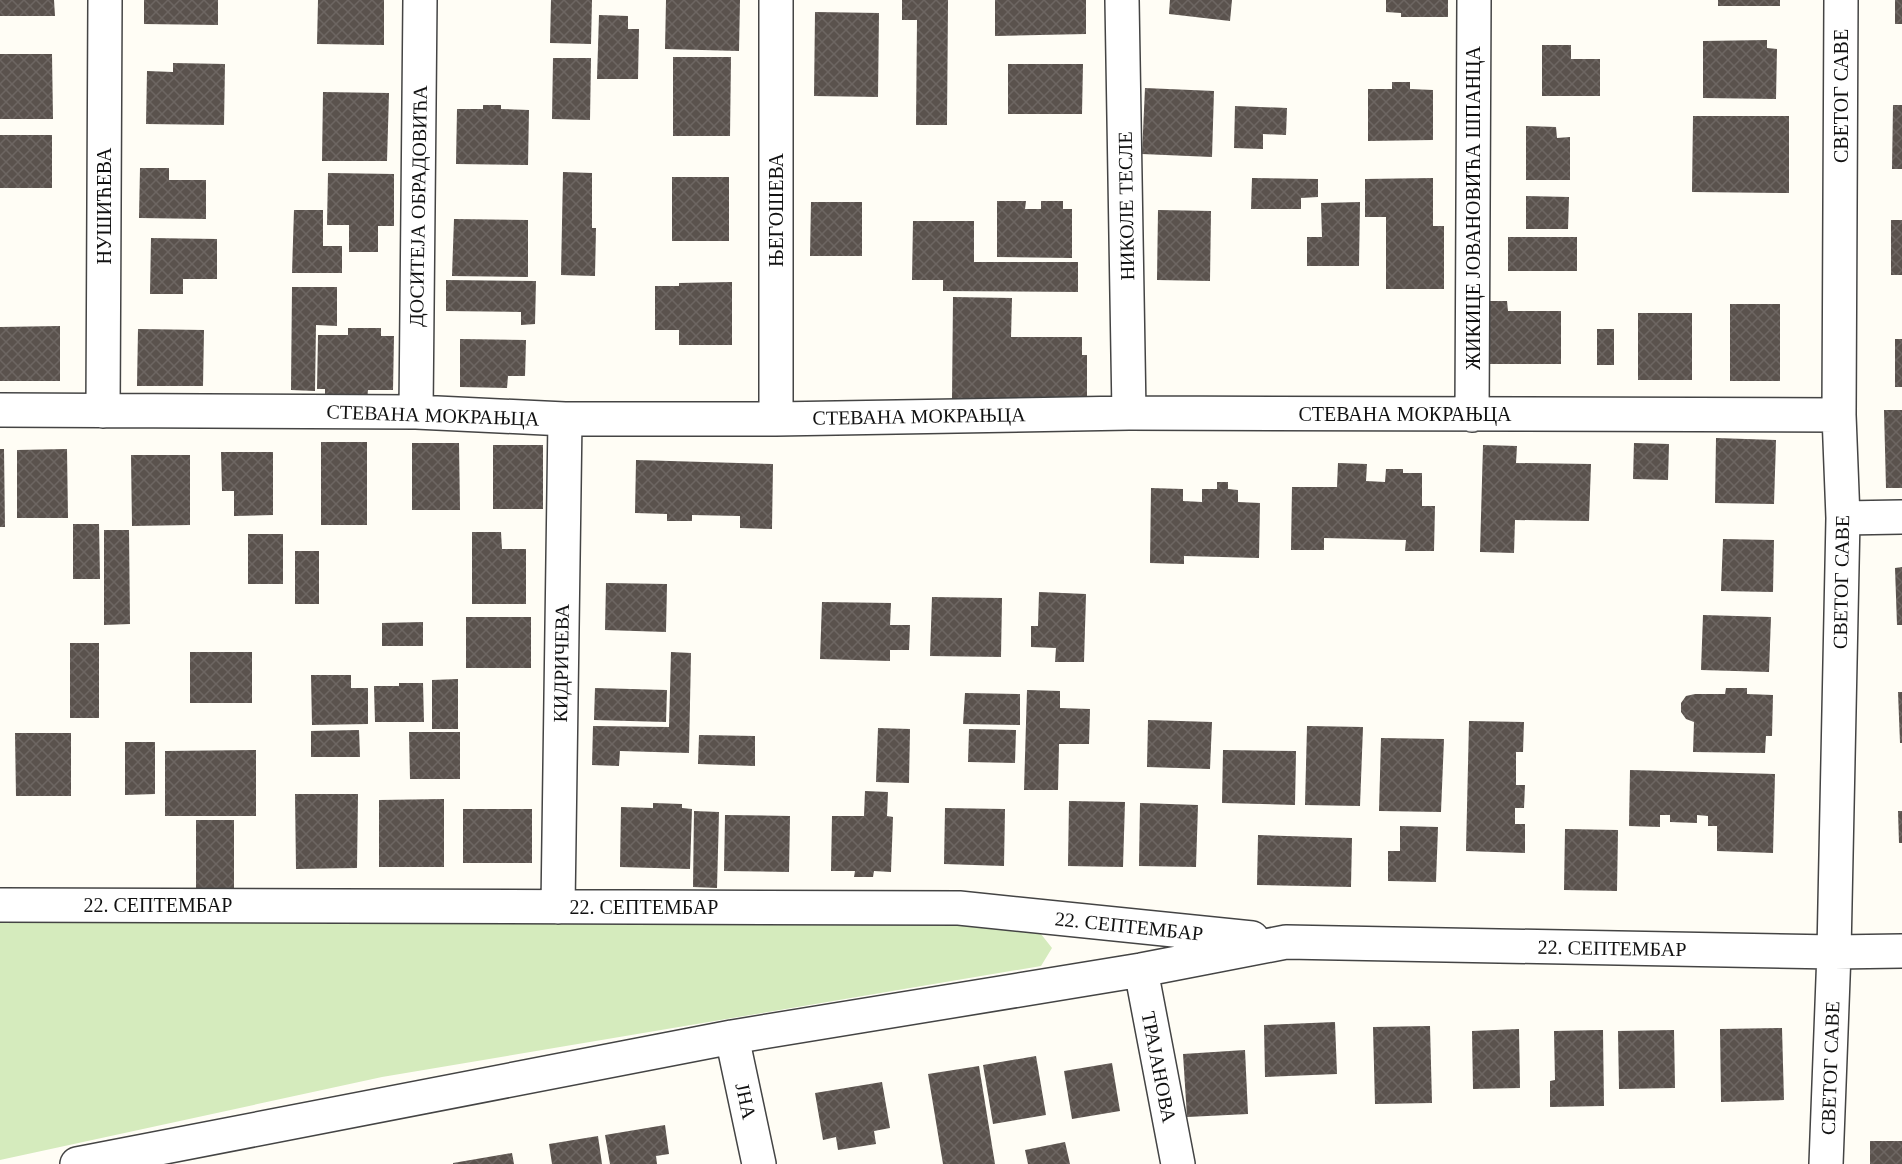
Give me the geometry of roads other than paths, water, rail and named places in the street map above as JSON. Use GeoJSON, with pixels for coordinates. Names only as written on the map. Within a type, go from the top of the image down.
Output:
{"type":"FeatureCollection","features":[{"type":"Feature","properties":{"kind":"street","name":"НУШИЋЕВА"},"geometry":{"type":"LineString","coordinates":[[103,411],[105,0]]}},
{"type":"Feature","properties":{"kind":"street","name":"ДОСИТЕЈА ОБРАДОВИЋА"},"geometry":{"type":"LineString","coordinates":[[416,412],[420,0]]}},
{"type":"Feature","properties":{"kind":"street","name":"ЊЕГОШЕВА"},"geometry":{"type":"LineString","coordinates":[[776,0],[776,419]]}},
{"type":"Feature","properties":{"kind":"street","name":"НИКОЛЕ ТЕСЛЕ"},"geometry":{"type":"LineString","coordinates":[[1122,0],[1129,413]]}},
{"type":"Feature","properties":{"kind":"street","name":"ЖИКИЦЕ ЈОВАНОВИЋА ШПАНЦА"},"geometry":{"type":"LineString","coordinates":[[1472,415],[1474,0]]}},
{"type":"Feature","properties":{"kind":"street","name":"СВЕТОГ САВЕ"},"geometry":{"type":"LineString","coordinates":[[1826,1164],[1834,952],[1842,518],[1839,415],[1841,0]]}},
{"type":"Feature","properties":{"kind":"street","name":"СТЕВАНА МОКРАЊЦА"},"geometry":{"type":"LineString","coordinates":[[0,410],[416,412],[565,419],[776,419],[1129,413],[1839,415]]}},
{"type":"Feature","properties":{"kind":"street","name":"КИДРИЧЕВА"},"geometry":{"type":"LineString","coordinates":[[558,907],[565,419]]}},
{"type":"Feature","properties":{"kind":"street"},"geometry":{"type":"LineString","coordinates":[[1842,518],[1902,517]]}},
{"type":"Feature","properties":{"kind":"street","name":"22. СЕПТЕМБАР"},"geometry":{"type":"LineString","coordinates":[[0,905],[959,908],[1286,942],[1834,952],[1902,951]]}},
{"type":"Feature","properties":{"kind":"street","name":"22. СЕПТЕМБАР"},"geometry":{"type":"LineString","coordinates":[[77,1164],[732,1037],[1141,970],[1286,942]]}},
{"type":"Feature","properties":{"kind":"street","name":"ТРАЈАНОВА"},"geometry":{"type":"LineString","coordinates":[[1141,970],[1178,1164]]}},
{"type":"Feature","properties":{"kind":"street","name":"ЈНА"},"geometry":{"type":"LineString","coordinates":[[732,1037],[759,1164]]}}]}
